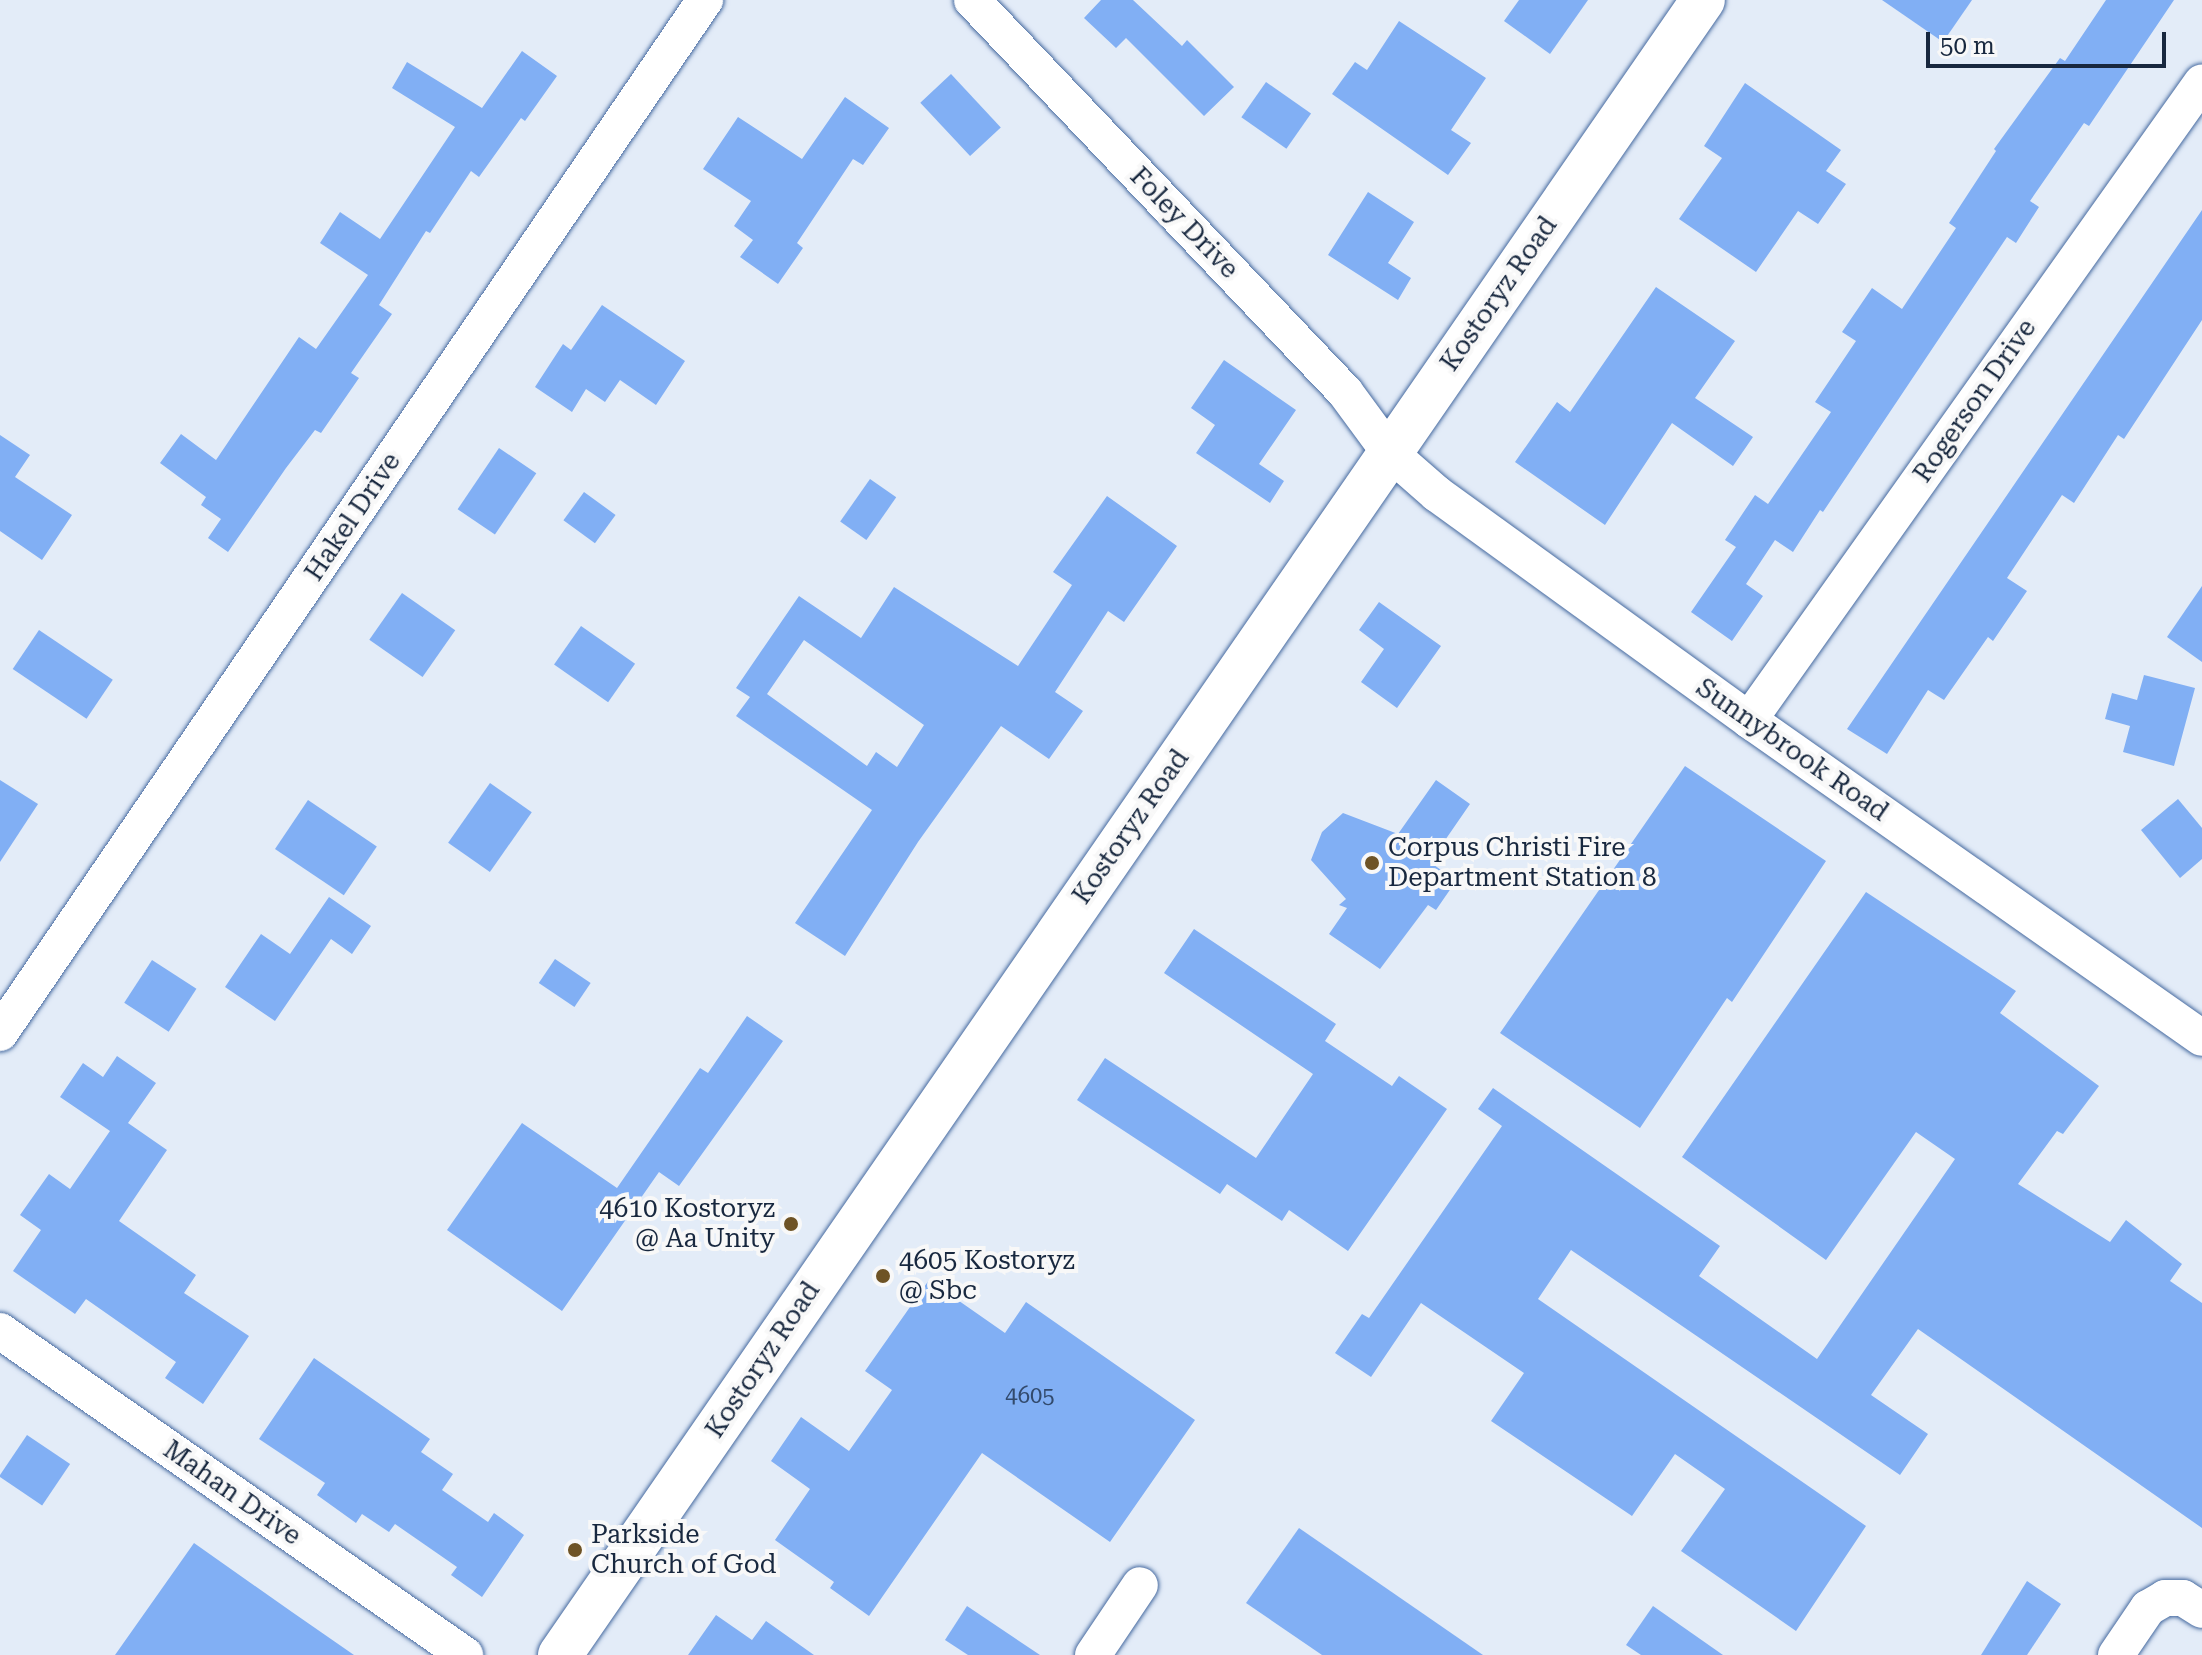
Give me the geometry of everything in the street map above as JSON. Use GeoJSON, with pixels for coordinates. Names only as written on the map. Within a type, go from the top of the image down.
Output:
{"type":"FeatureCollection","features":[{"type":"Feature","properties":{"kind":"main road","name":"Kostoryz Road"},"geometry":{"type":"LineString","coordinates":[[560,1655],[1703,0]]}},
{"type":"Feature","properties":{"kind":"street","name":"Hakel Drive"},"geometry":{"type":"LineString","coordinates":[[0,1033],[705,0]]}},
{"type":"Feature","properties":{"kind":"street","name":"Foley Drive"},"geometry":{"type":"LineString","coordinates":[[972,0],[1345,392],[1389,452]]}},
{"type":"Feature","properties":{"kind":"street","name":"Rogerson Drive"},"geometry":{"type":"LineString","coordinates":[[1749,720],[2202,82]]}},
{"type":"Feature","properties":{"kind":"street","name":"Sunnybrook Road"},"geometry":{"type":"LineString","coordinates":[[1389,452],[1437,494],[1749,720],[2202,1038]]}},
{"type":"Feature","properties":{"kind":"street","name":"Mahan Drive"},"geometry":{"type":"LineString","coordinates":[[0,1331],[465,1655]]}},
{"type":"Feature","properties":{"kind":"street"},"geometry":{"type":"LineString","coordinates":[[1093,1655],[1140,1585]]}},
{"type":"Feature","properties":{"kind":"street"},"geometry":{"type":"LineString","coordinates":[[2116,1655],[2148,1608],[2165,1598],[2183,1598],[2202,1610]]}},
{"type":"Feature","properties":{"kind":"building"},"geometry":{"type":"Polygon","coordinates":[[[1101,0],[1133,0],[1182,46],[1187,40],[1234,87],[1204,116],[1126,38],[1116,48],[1084,18],[1101,0]]]}},
{"type":"Feature","properties":{"kind":"building"},"geometry":{"type":"Polygon","coordinates":[[[1519,0],[1588,0],[1550,54],[1504,21],[1519,0]]]}},
{"type":"Feature","properties":{"kind":"building"},"geometry":{"type":"Polygon","coordinates":[[[1882,0],[1972,0],[1943,42],[1882,0]]]}},
{"type":"Feature","properties":{"kind":"building"},"geometry":{"type":"Polygon","coordinates":[[[2106,0],[2174,0],[2089,126],[2084,123],[2030,201],[2039,207],[2016,243],[2007,237],[1823,512],[1820,510],[1793,552],[1775,540],[1746,584],[1763,596],[1732,641],[1691,612],[1736,547],[1725,540],[1755,495],[1768,504],[1831,412],[1815,402],[1856,341],[1842,332],[1872,288],[1902,309],[1956,228],[1949,223],[1996,151],[1994,149],[2060,58],[2065,61],[2106,0]]]}},
{"type":"Feature","properties":{"kind":"building"},"geometry":{"type":"Polygon","coordinates":[[[1399,21],[1486,78],[1451,130],[1471,143],[1448,175],[1332,94],[1355,62],[1367,70],[1399,21]]]}},
{"type":"Feature","properties":{"kind":"building"},"geometry":{"type":"Polygon","coordinates":[[[522,51],[557,76],[525,121],[521,118],[479,177],[471,171],[430,233],[426,231],[379,305],[392,314],[351,373],[359,378],[321,433],[315,430],[286,468],[228,552],[208,538],[221,519],[201,505],[206,497],[160,463],[181,434],[216,460],[299,337],[316,349],[368,275],[320,243],[340,212],[380,239],[455,127],[392,88],[407,62],[482,108],[522,51]]]}},
{"type":"Feature","properties":{"kind":"building"},"geometry":{"type":"Polygon","coordinates":[[[951,74],[1001,127],[970,156],[920,103],[951,74]]]}},
{"type":"Feature","properties":{"kind":"building"},"geometry":{"type":"Polygon","coordinates":[[[1266,82],[1311,114],[1286,149],[1241,117],[1266,82]]]}},
{"type":"Feature","properties":{"kind":"building"},"geometry":{"type":"Polygon","coordinates":[[[1745,83],[1841,150],[1826,171],[1846,184],[1818,224],[1798,211],[1756,272],[1679,219],[1722,158],[1704,146],[1745,83]]]}},
{"type":"Feature","properties":{"kind":"building"},"geometry":{"type":"Polygon","coordinates":[[[845,97],[889,128],[863,165],[853,159],[797,243],[803,248],[778,284],[740,257],[753,240],[734,226],[751,201],[703,169],[738,117],[802,159],[845,97]]]}},
{"type":"Feature","properties":{"kind":"building"},"geometry":{"type":"Polygon","coordinates":[[[1368,192],[1414,222],[1388,263],[1411,278],[1398,300],[1328,255],[1368,192]]]}},
{"type":"Feature","properties":{"kind":"building"},"geometry":{"type":"Polygon","coordinates":[[[2202,210],[2202,320],[2124,439],[2118,435],[2074,503],[2062,495],[2007,578],[2027,591],[1993,641],[1988,637],[1944,700],[1928,690],[1887,754],[1847,729],[2202,210]]]}},
{"type":"Feature","properties":{"kind":"building"},"geometry":{"type":"Polygon","coordinates":[[[1656,287],[1735,341],[1695,398],[1753,437],[1733,466],[1672,423],[1605,525],[1515,462],[1557,402],[1570,412],[1656,287]]]}},
{"type":"Feature","properties":{"kind":"building"},"geometry":{"type":"Polygon","coordinates":[[[602,305],[685,361],[656,405],[620,380],[605,402],[586,389],[572,412],[535,387],[563,344],[571,350],[602,305]]]}},
{"type":"Feature","properties":{"kind":"building"},"geometry":{"type":"Polygon","coordinates":[[[1224,360],[1296,410],[1259,464],[1284,481],[1270,503],[1196,453],[1215,425],[1191,408],[1224,360]]]}},
{"type":"Feature","properties":{"kind":"building"},"geometry":{"type":"Polygon","coordinates":[[[0,435],[30,455],[15,477],[72,515],[42,560],[0,531],[0,435]]]}},
{"type":"Feature","properties":{"kind":"building"},"geometry":{"type":"Polygon","coordinates":[[[499,448],[536,473],[495,535],[458,509],[499,448]]]}},
{"type":"Feature","properties":{"kind":"building"},"geometry":{"type":"Polygon","coordinates":[[[870,479],[896,497],[866,540],[840,522],[870,479]]]}},
{"type":"Feature","properties":{"kind":"building"},"geometry":{"type":"Polygon","coordinates":[[[584,492],[616,515],[595,543],[563,520],[584,492]]]}},
{"type":"Feature","properties":{"kind":"building"},"geometry":{"type":"Polygon","coordinates":[[[1107,496],[1177,546],[1124,622],[1108,611],[1055,692],[1083,711],[1049,759],[1001,726],[918,842],[845,956],[795,923],[872,810],[736,716],[750,697],[736,688],[799,596],[861,638],[894,587],[1018,666],[1072,585],[1053,572],[1107,496]],[[804,640],[767,694],[867,766],[876,752],[897,767],[924,725],[804,640]]]}},
{"type":"Feature","properties":{"kind":"building"},"geometry":{"type":"Polygon","coordinates":[[[2202,586],[2202,662],[2167,637],[2202,586]]]}},
{"type":"Feature","properties":{"kind":"building"},"geometry":{"type":"Polygon","coordinates":[[[402,593],[455,630],[423,677],[369,640],[402,593]]]}},
{"type":"Feature","properties":{"kind":"building"},"geometry":{"type":"Polygon","coordinates":[[[1379,602],[1441,646],[1397,708],[1361,682],[1384,649],[1359,630],[1379,602]]]}},
{"type":"Feature","properties":{"kind":"building"},"geometry":{"type":"Polygon","coordinates":[[[581,626],[635,664],[608,702],[554,665],[581,626]]]}},
{"type":"Feature","properties":{"kind":"building"},"geometry":{"type":"Polygon","coordinates":[[[39,630],[113,680],[87,719],[13,669],[39,630]]]}},
{"type":"Feature","properties":{"kind":"building"},"geometry":{"type":"Polygon","coordinates":[[[2144,675],[2195,688],[2174,766],[2123,752],[2130,726],[2105,719],[2112,693],[2137,700],[2144,675]]]}},
{"type":"Feature","properties":{"kind":"building"},"geometry":{"type":"Polygon","coordinates":[[[1685,766],[1826,861],[1732,1002],[1727,998],[1640,1128],[1500,1033],[1685,766]]]}},
{"type":"Feature","properties":{"kind":"building"},"geometry":{"type":"Polygon","coordinates":[[[0,780],[38,804],[0,862],[0,780]]]}},
{"type":"Feature","properties":{"kind":"building"},"geometry":{"type":"Polygon","coordinates":[[[1436,780],[1470,804],[1430,862],[1456,881],[1436,910],[1428,905],[1380,969],[1329,934],[1347,908],[1339,905],[1346,899],[1311,860],[1322,832],[1343,813],[1398,834],[1436,780]]]}},
{"type":"Feature","properties":{"kind":"building"},"geometry":{"type":"Polygon","coordinates":[[[490,783],[532,812],[490,872],[448,843],[490,783]]]}},
{"type":"Feature","properties":{"kind":"building"},"geometry":{"type":"Polygon","coordinates":[[[2178,799],[2202,828],[2202,859],[2180,878],[2141,830],[2178,799]]]}},
{"type":"Feature","properties":{"kind":"building"},"geometry":{"type":"Polygon","coordinates":[[[308,800],[377,846],[344,895],[275,849],[308,800]]]}},
{"type":"Feature","properties":{"kind":"building"},"geometry":{"type":"Polygon","coordinates":[[[1866,892],[2016,991],[2000,1013],[2099,1086],[2063,1134],[2057,1131],[2018,1184],[2110,1242],[2126,1220],[2182,1264],[2170,1281],[2202,1303],[2202,1528],[1918,1329],[1871,1395],[1928,1434],[1900,1475],[1571,1250],[1538,1299],[1866,1526],[1796,1631],[1681,1551],[1725,1489],[1675,1454],[1632,1516],[1491,1421],[1524,1373],[1421,1303],[1371,1377],[1335,1353],[1362,1314],[1369,1318],[1502,1126],[1478,1109],[1493,1088],[1720,1246],[1699,1276],[1817,1359],[1955,1159],[1916,1132],[1826,1260],[1682,1157],[1866,892]]]}},
{"type":"Feature","properties":{"kind":"building"},"geometry":{"type":"Polygon","coordinates":[[[329,897],[371,926],[352,954],[331,939],[275,1021],[225,987],[261,934],[290,954],[329,897]]]}},
{"type":"Feature","properties":{"kind":"building"},"geometry":{"type":"Polygon","coordinates":[[[1194,929],[1336,1024],[1325,1041],[1392,1086],[1399,1076],[1447,1109],[1348,1251],[1289,1210],[1282,1221],[1227,1184],[1220,1194],[1077,1100],[1105,1058],[1256,1158],[1313,1074],[1164,973],[1194,929]]]}},
{"type":"Feature","properties":{"kind":"building"},"geometry":{"type":"Polygon","coordinates":[[[555,959],[591,983],[574,1007],[539,983],[555,959]]]}},
{"type":"Feature","properties":{"kind":"building"},"geometry":{"type":"Polygon","coordinates":[[[152,960],[196,989],[169,1032],[124,1003],[152,960]]]}},
{"type":"Feature","properties":{"kind":"building"},"geometry":{"type":"Polygon","coordinates":[[[747,1016],[783,1041],[679,1186],[659,1172],[562,1311],[447,1230],[522,1123],[617,1188],[700,1068],[708,1073],[747,1016]]]}},
{"type":"Feature","properties":{"kind":"building"},"geometry":{"type":"Polygon","coordinates":[[[117,1056],[156,1083],[128,1123],[167,1150],[119,1221],[196,1275],[184,1293],[249,1336],[203,1404],[165,1378],[176,1362],[86,1299],[75,1314],[13,1271],[41,1230],[20,1215],[49,1174],[70,1189],[110,1131],[60,1097],[83,1063],[103,1077],[117,1056]]]}},
{"type":"Feature","properties":{"kind":"building"},"geometry":{"type":"Polygon","coordinates":[[[929,1280],[1005,1333],[1026,1302],[1195,1420],[1110,1542],[982,1453],[869,1616],[830,1588],[834,1582],[775,1540],[810,1489],[771,1461],[801,1417],[849,1451],[892,1390],[865,1371],[929,1280]]]}},
{"type":"Feature","properties":{"kind":"building"},"geometry":{"type":"Polygon","coordinates":[[[314,1358],[430,1439],[421,1452],[453,1474],[442,1490],[488,1522],[494,1513],[524,1535],[482,1597],[451,1575],[457,1567],[395,1524],[389,1532],[362,1514],[356,1523],[317,1495],[325,1483],[259,1439],[314,1358]]]}},
{"type":"Feature","properties":{"kind":"building"},"geometry":{"type":"Polygon","coordinates":[[[27,1435],[70,1464],[42,1506],[0,1477],[27,1435]]]}},
{"type":"Feature","properties":{"kind":"building"},"geometry":{"type":"Polygon","coordinates":[[[1299,1528],[1483,1655],[1322,1655],[1246,1603],[1299,1528]]]}},
{"type":"Feature","properties":{"kind":"building"},"geometry":{"type":"Polygon","coordinates":[[[194,1543],[292,1612],[354,1655],[115,1655],[194,1543]]]}},
{"type":"Feature","properties":{"kind":"building"},"geometry":{"type":"Polygon","coordinates":[[[2027,1581],[2061,1604],[2027,1655],[1981,1655],[2027,1581]]]}},
{"type":"Feature","properties":{"kind":"building"},"geometry":{"type":"Polygon","coordinates":[[[967,1606],[1040,1655],[968,1655],[945,1640],[967,1606]]]}},
{"type":"Feature","properties":{"kind":"building"},"geometry":{"type":"Polygon","coordinates":[[[1653,1606],[1723,1655],[1641,1655],[1626,1645],[1653,1606]]]}},
{"type":"Feature","properties":{"kind":"building"},"geometry":{"type":"Polygon","coordinates":[[[716,1615],[752,1640],[766,1621],[814,1655],[688,1655],[716,1615]]]}},
{"type":"Feature","properties":{"kind":"place","name":"Corpus Christi Fire Department Station 8"},"geometry":{"type":"Point","coordinates":[1372,863]}},
{"type":"Feature","properties":{"kind":"place","name":"4610 Kostoryz @ Aa Unity"},"geometry":{"type":"Point","coordinates":[791,1224]}},
{"type":"Feature","properties":{"kind":"place","name":"4605 Kostoryz @ Sbc"},"geometry":{"type":"Point","coordinates":[883,1276]}},
{"type":"Feature","properties":{"kind":"place","name":"Parkside Church of God"},"geometry":{"type":"Point","coordinates":[575,1550]}}]}
